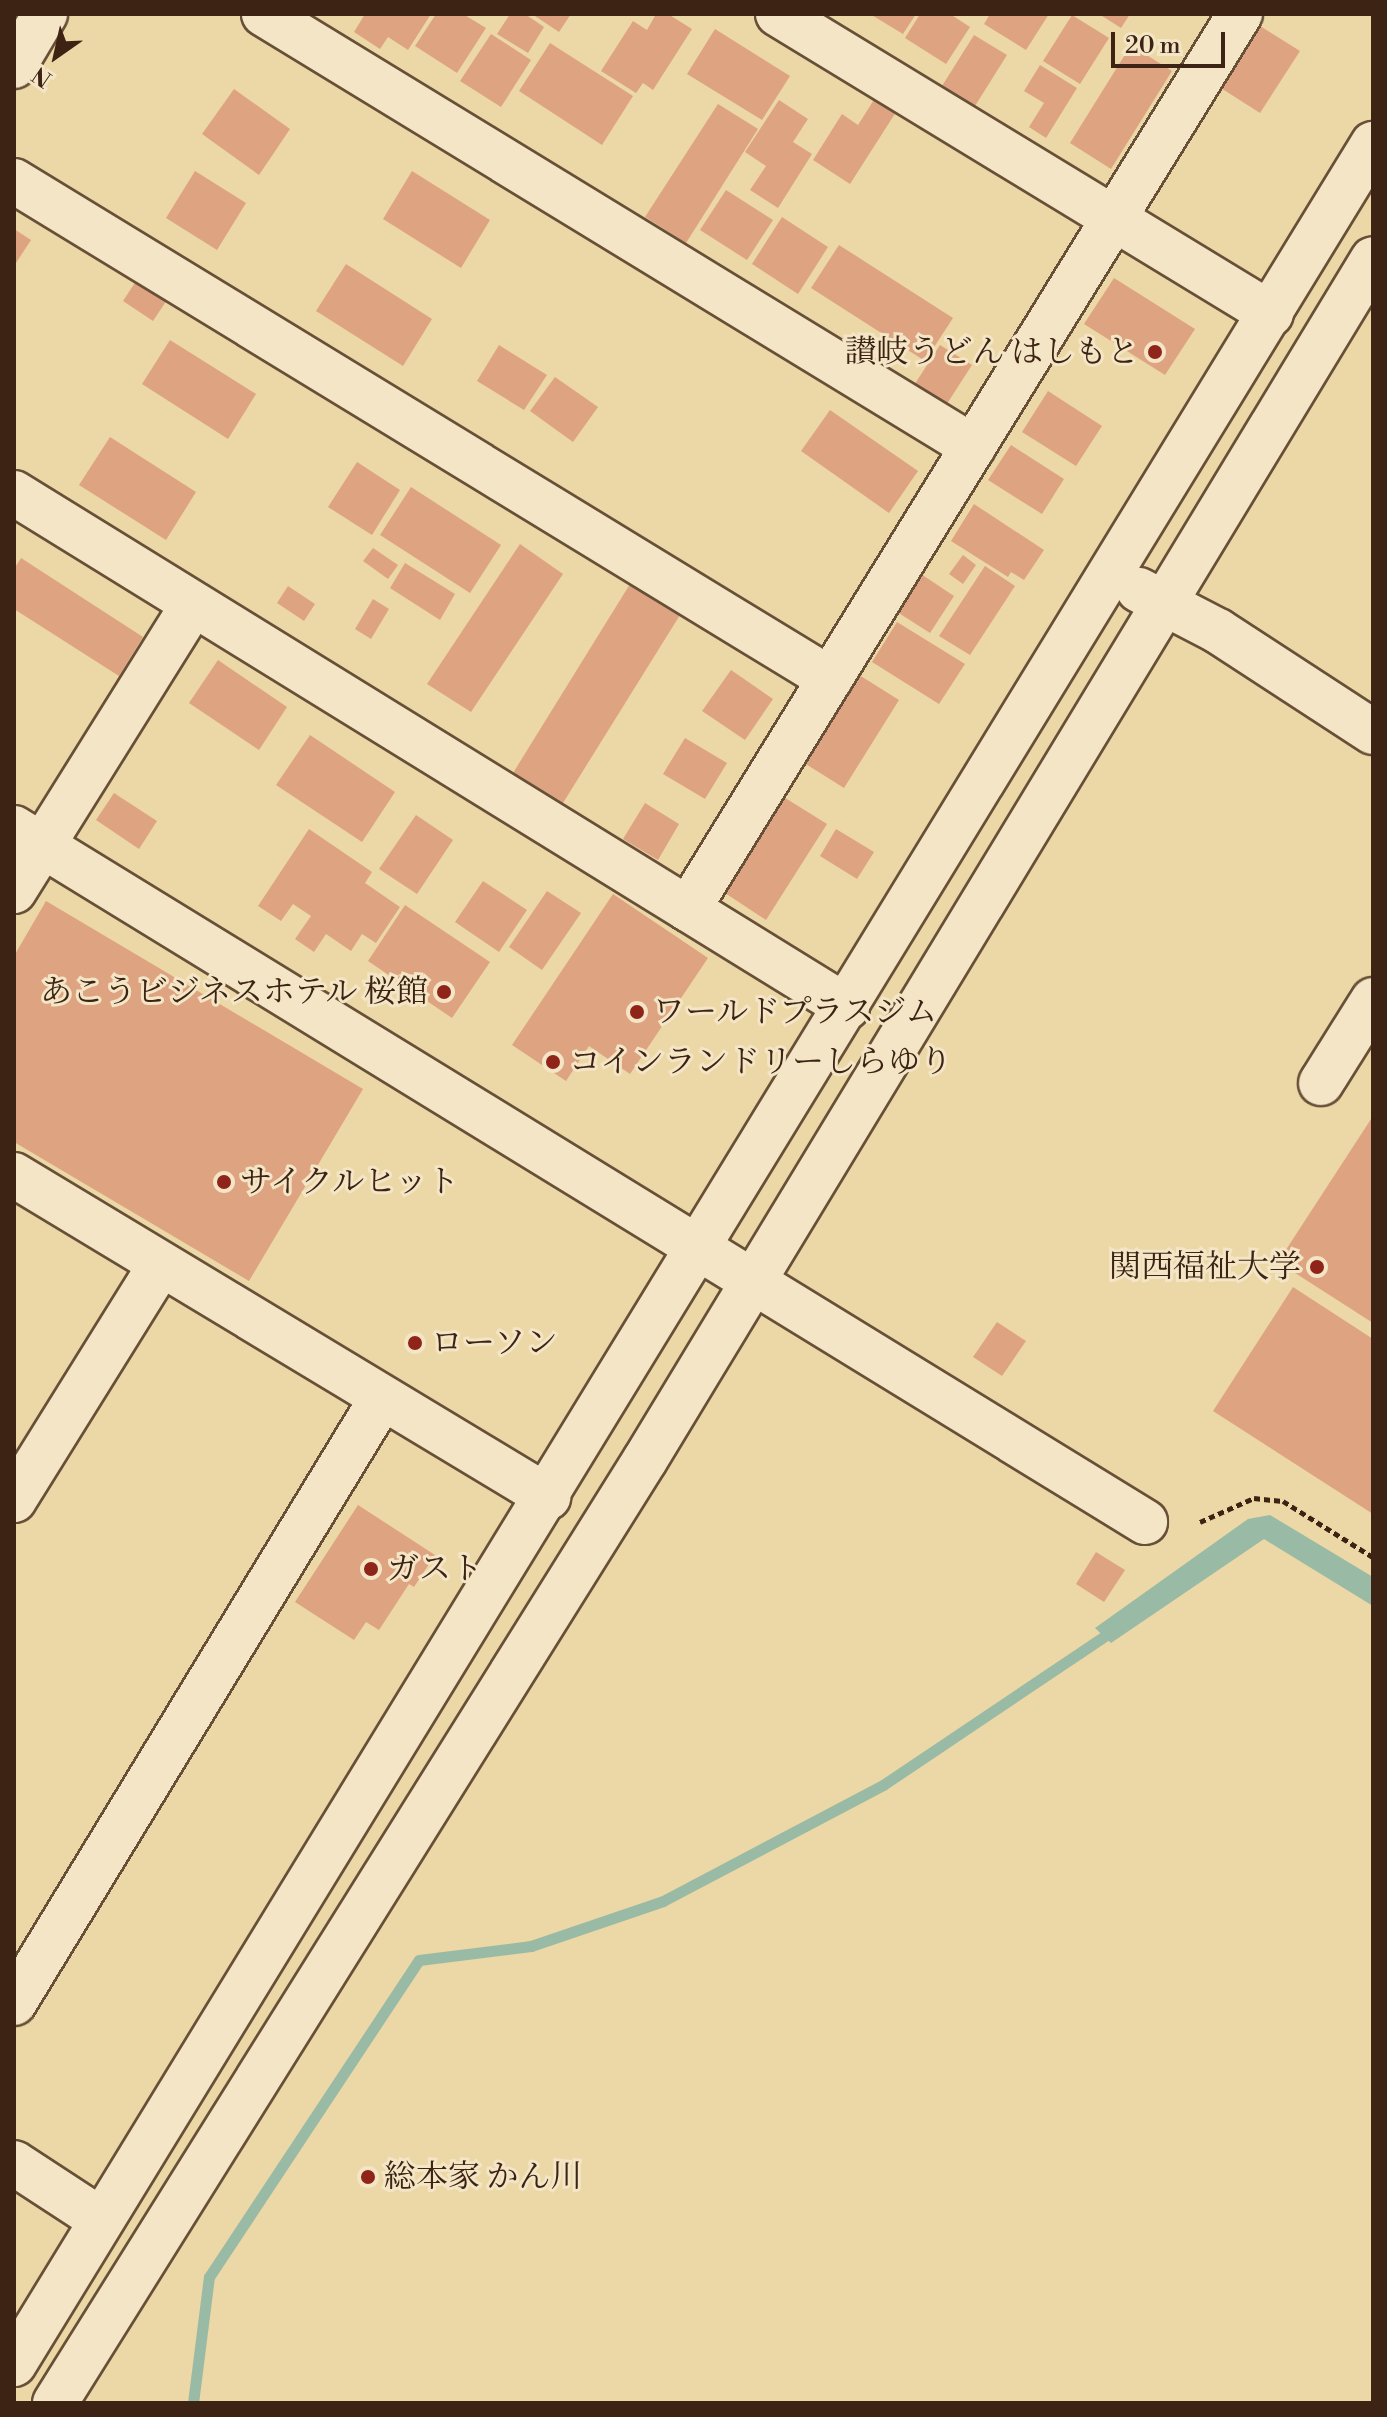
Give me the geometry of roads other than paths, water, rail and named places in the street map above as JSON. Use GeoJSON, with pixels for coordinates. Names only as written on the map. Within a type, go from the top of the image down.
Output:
{"type":"FeatureCollection","features":[{"type":"Feature","properties":{"kind":"street"},"geometry":{"type":"LineString","coordinates":[[14,66],[45,14]]}},
{"type":"Feature","properties":{"kind":"street"},"geometry":{"type":"LineString","coordinates":[[264,14],[973,447]]}},
{"type":"Feature","properties":{"kind":"street"},"geometry":{"type":"LineString","coordinates":[[778,14],[1113,221],[1271,314]]}},
{"type":"Feature","properties":{"kind":"street"},"geometry":{"type":"LineString","coordinates":[[688,909],[1240,14]]}},
{"type":"Feature","properties":{"kind":"street"},"geometry":{"type":"LineString","coordinates":[[14,2364],[700,1250],[1373,144]]}},
{"type":"Feature","properties":{"kind":"street"},"geometry":{"type":"LineString","coordinates":[[14,181],[830,679]]}},
{"type":"Feature","properties":{"kind":"street"},"geometry":{"type":"LineString","coordinates":[[55,2403],[753,1280],[1373,259]]}},
{"type":"Feature","properties":{"kind":"street"},"geometry":{"type":"LineString","coordinates":[[14,493],[847,1007]]}},
{"type":"Feature","properties":{"kind":"street"},"geometry":{"type":"LineString","coordinates":[[1113,573],[1164,605],[1218,631],[1373,732]]}},
{"type":"Feature","properties":{"kind":"street"},"geometry":{"type":"LineString","coordinates":[[14,891],[28,836],[193,605]]}},
{"type":"Feature","properties":{"kind":"street"},"geometry":{"type":"LineString","coordinates":[[28,836],[1145,1522]]}},
{"type":"Feature","properties":{"kind":"street"},"geometry":{"type":"LineString","coordinates":[[1321,1083],[1373,1000]]}},
{"type":"Feature","properties":{"kind":"street"},"geometry":{"type":"LineString","coordinates":[[14,1175],[159,1267],[548,1497]]}},
{"type":"Feature","properties":{"kind":"street"},"geometry":{"type":"LineString","coordinates":[[14,1500],[159,1267]]}},
{"type":"Feature","properties":{"kind":"street"},"geometry":{"type":"LineString","coordinates":[[14,2003],[382,1398]]}},
{"type":"Feature","properties":{"kind":"street"},"geometry":{"type":"LineString","coordinates":[[14,2163],[101,2220]]}},
{"type":"Feature","properties":{"kind":"waterway"},"geometry":{"type":"LineString","coordinates":[[193,2403],[209,2277],[419,1960],[531,1946],[663,1901],[883,1785],[1115,1629]]}},
{"type":"Feature","properties":{"kind":"place","name":"讃岐うどん はしもと"},"geometry":{"type":"Point","coordinates":[1155,352]}},
{"type":"Feature","properties":{"kind":"place","name":"あこうビジネスホテル 桜館"},"geometry":{"type":"Point","coordinates":[444,992]}},
{"type":"Feature","properties":{"kind":"place","name":"ワールドプラスジム"},"geometry":{"type":"Point","coordinates":[637,1012]}},
{"type":"Feature","properties":{"kind":"place","name":"コインランドリーしらゆり"},"geometry":{"type":"Point","coordinates":[553,1062]}},
{"type":"Feature","properties":{"kind":"place","name":"サイクルヒット"},"geometry":{"type":"Point","coordinates":[224,1182]}},
{"type":"Feature","properties":{"kind":"place","name":"関西福祉大学"},"geometry":{"type":"Point","coordinates":[1317,1267]}},
{"type":"Feature","properties":{"kind":"place","name":"ローソン"},"geometry":{"type":"Point","coordinates":[415,1343]}},
{"type":"Feature","properties":{"kind":"place","name":"ガスト"},"geometry":{"type":"Point","coordinates":[371,1569]}},
{"type":"Feature","properties":{"kind":"place","name":"総本家 かん川"},"geometry":{"type":"Point","coordinates":[368,2177]}}]}
